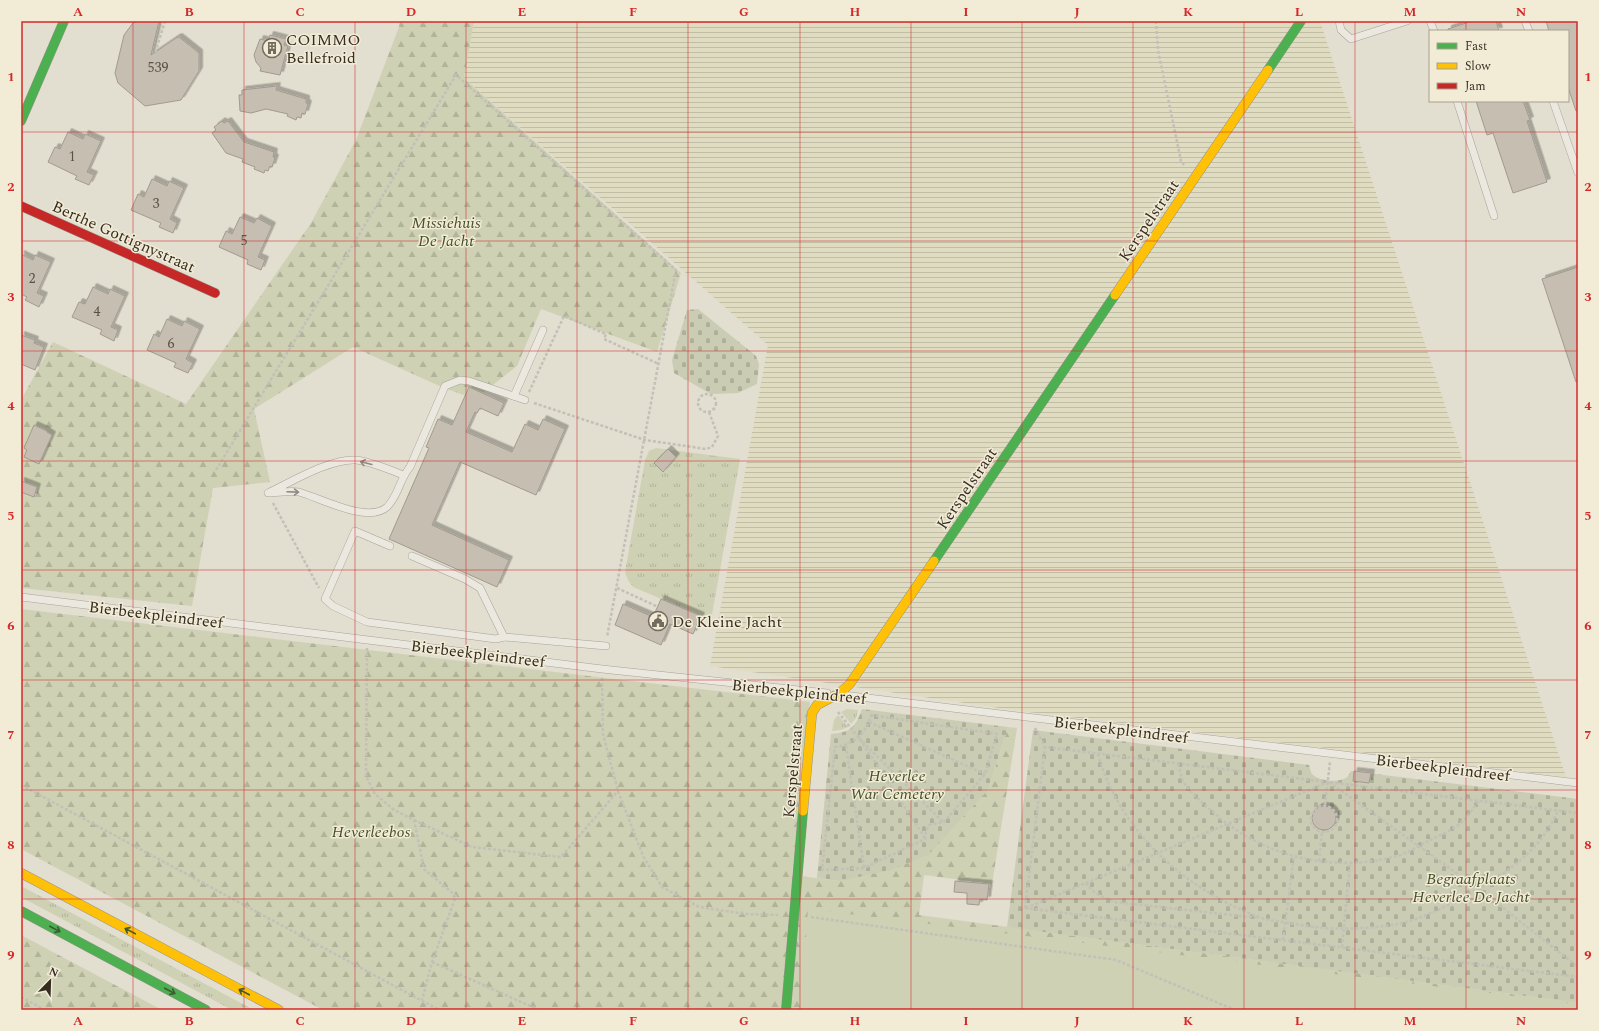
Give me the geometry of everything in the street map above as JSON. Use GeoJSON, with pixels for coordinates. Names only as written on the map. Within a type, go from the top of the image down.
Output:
{"type":"FeatureCollection","features":[{"type":"Feature","properties":{"kind":"main road"},"geometry":{"type":"LineString","coordinates":[[21,120],[64,21]]}},
{"type":"Feature","properties":{"kind":"main road","name":"Kerspelstraat"},"geometry":{"type":"LineString","coordinates":[[786,1010],[812,713],[817,705],[838,694],[849,685],[1301,21]]}},
{"type":"Feature","properties":{"kind":"main road","name":"Berthe Gottignystraat"},"geometry":{"type":"LineString","coordinates":[[21,206],[215,293]]}},
{"type":"Feature","properties":{"kind":"main road"},"geometry":{"type":"LineString","coordinates":[[21,873],[279,1010]]}},
{"type":"Feature","properties":{"kind":"main road"},"geometry":{"type":"LineString","coordinates":[[21,911],[206,1010]]}},
{"type":"Feature","properties":{"kind":"lane"},"geometry":{"type":"LineString","coordinates":[[1339,21],[1341,30],[1351,39],[1407,21]]}},
{"type":"Feature","properties":{"kind":"lane"},"geometry":{"type":"LineString","coordinates":[[1457,102],[1494,216]]}},
{"type":"Feature","properties":{"kind":"lane"},"geometry":{"type":"LineString","coordinates":[[1553,102],[1578,173]]}},
{"type":"Feature","properties":{"kind":"lane"},"geometry":{"type":"LineString","coordinates":[[514,396],[544,330]]}},
{"type":"Feature","properties":{"kind":"lane"},"geometry":{"type":"LineString","coordinates":[[268,493],[297,492],[346,509],[375,513],[385,508],[393,500],[403,475],[410,467],[445,386],[460,380],[469,381],[525,400]]}},
{"type":"Feature","properties":{"kind":"lane"},"geometry":{"type":"LineString","coordinates":[[268,493],[330,464],[343,460],[356,460],[381,466],[403,475]]}},
{"type":"Feature","properties":{"kind":"lane"},"geometry":{"type":"LineString","coordinates":[[390,546],[355,531],[325,599],[333,606],[367,622],[496,639],[504,637],[606,646]]}},
{"type":"Feature","properties":{"kind":"lane"},"geometry":{"type":"LineString","coordinates":[[412,556],[465,579],[480,588],[504,637]]}},
{"type":"Feature","properties":{"kind":"lane","name":"Bierbeekpleindreef"},"geometry":{"type":"LineString","coordinates":[[21,597],[602,669],[838,694],[1578,783]]}},
{"type":"Feature","properties":{"kind":"path"},"geometry":{"type":"LineString","coordinates":[[154,57],[165,21]]}},
{"type":"Feature","properties":{"kind":"path"},"geometry":{"type":"LineString","coordinates":[[1155,21],[1158,50],[1181,160],[1195,178]]}},
{"type":"Feature","properties":{"kind":"path"},"geometry":{"type":"LineString","coordinates":[[216,470],[456,75],[676,270],[606,646]]}},
{"type":"Feature","properties":{"kind":"path"},"geometry":{"type":"LineString","coordinates":[[659,364],[604,339],[606,334],[564,316],[525,400],[645,440],[706,449],[712,447],[718,436],[709,412]]}},
{"type":"Feature","properties":{"kind":"path"},"geometry":{"type":"LineString","coordinates":[[706,394],[712,396],[716,404],[714,409],[709,412],[703,412],[698,405],[701,397],[706,394]]}},
{"type":"Feature","properties":{"kind":"path"},"geometry":{"type":"LineString","coordinates":[[268,493],[325,599]]}},
{"type":"Feature","properties":{"kind":"path"},"geometry":{"type":"LineString","coordinates":[[617,588],[656,606]]}},
{"type":"Feature","properties":{"kind":"path"},"geometry":{"type":"LineString","coordinates":[[367,639],[366,776],[375,794],[394,810],[472,847],[561,857],[618,791]]}},
{"type":"Feature","properties":{"kind":"path"},"geometry":{"type":"LineString","coordinates":[[602,669],[603,734],[618,791],[643,856],[662,887],[699,907],[746,914],[795,915],[1116,960],[1235,1010]]}},
{"type":"Feature","properties":{"kind":"path"},"geometry":{"type":"LineString","coordinates":[[828,700],[859,738],[925,839]]}},
{"type":"Feature","properties":{"kind":"path"},"geometry":{"type":"LineString","coordinates":[[871,715],[997,734],[985,774],[944,822],[929,825],[926,831],[925,839],[864,868],[822,870],[835,747],[846,746],[859,738],[869,722],[871,715]]}},
{"type":"Feature","properties":{"kind":"path"},"geometry":{"type":"LineString","coordinates":[[1025,908],[1045,747],[1031,718]]}},
{"type":"Feature","properties":{"kind":"path"},"geometry":{"type":"LineString","coordinates":[[869,722],[985,774]]}},
{"type":"Feature","properties":{"kind":"path"},"geometry":{"type":"LineString","coordinates":[[859,738],[944,822]]}},
{"type":"Feature","properties":{"kind":"path"},"geometry":{"type":"LineString","coordinates":[[846,746],[864,868]]}},
{"type":"Feature","properties":{"kind":"path"},"geometry":{"type":"LineString","coordinates":[[1045,747],[1578,814]]}},
{"type":"Feature","properties":{"kind":"path"},"geometry":{"type":"LineString","coordinates":[[1098,754],[1103,773],[1135,828],[1158,853],[1179,873],[1200,888],[1229,904],[1261,918]]}},
{"type":"Feature","properties":{"kind":"path"},"geometry":{"type":"LineString","coordinates":[[1326,805],[1331,754]]}},
{"type":"Feature","properties":{"kind":"path"},"geometry":{"type":"LineString","coordinates":[[1178,764],[1184,783],[1201,802],[1227,824],[1255,842],[1282,854],[1319,861],[1350,864],[1398,856],[1463,821],[1479,801]]}},
{"type":"Feature","properties":{"kind":"path"},"geometry":{"type":"LineString","coordinates":[[1025,908],[1328,782]]}},
{"type":"Feature","properties":{"kind":"path"},"geometry":{"type":"LineString","coordinates":[[1328,782],[1479,889],[1578,966]]}},
{"type":"Feature","properties":{"kind":"path"},"geometry":{"type":"LineString","coordinates":[[21,785],[439,1010]]}},
{"type":"Feature","properties":{"kind":"path"},"geometry":{"type":"LineString","coordinates":[[1326,805],[1333,808],[1338,820],[1334,828],[1326,832],[1322,832],[1314,827],[1310,819],[1317,807],[1326,805]]}},
{"type":"Feature","properties":{"kind":"path"},"geometry":{"type":"LineString","coordinates":[[1086,883],[1089,888],[1105,899],[1115,902],[1261,918],[1314,928],[1344,930],[1375,927],[1406,922],[1434,912],[1479,889],[1500,876],[1525,856],[1546,833],[1558,811]]}},
{"type":"Feature","properties":{"kind":"path"},"geometry":{"type":"LineString","coordinates":[[414,820],[424,869],[456,896],[432,962],[422,1000]]}},
{"type":"Feature","properties":{"kind":"path"},"geometry":{"type":"LineString","coordinates":[[1319,861],[1322,832]]}},
{"type":"Feature","properties":{"kind":"path"},"geometry":{"type":"LineString","coordinates":[[1283,940],[1294,856]]}},
{"type":"Feature","properties":{"kind":"path"},"geometry":{"type":"LineString","coordinates":[[1342,947],[1350,864]]}},
{"type":"Feature","properties":{"kind":"path"},"geometry":{"type":"LineString","coordinates":[[1025,908],[1578,976]]}},
{"type":"Feature","properties":{"kind":"path"},"geometry":{"type":"LineString","coordinates":[[432,962],[539,1010]]}},
{"type":"Feature","properties":{"kind":"path"},"geometry":{"type":"LineString","coordinates":[[21,997],[44,1010]]}},
{"type":"Feature","properties":{"kind":"shaded area"},"geometry":{"type":"Polygon","coordinates":[[[474,21],[1320,21],[1566,777],[1020,711],[710,666],[768,345],[464,78],[474,21]]]}},
{"type":"Feature","properties":{"kind":"green space","name":"Missiehuis De Jacht"},"geometry":{"type":"Polygon","coordinates":[[[400,21],[474,21],[464,78],[681,273],[657,352],[541,309],[517,366],[475,399],[444,388],[353,347],[254,409],[270,482],[213,488],[192,606],[21,588],[21,400],[53,342],[186,404],[311,223],[356,140],[400,21]]]}},
{"type":"Feature","properties":{"kind":"green space"},"geometry":{"type":"Polygon","coordinates":[[[698,309],[756,356],[759,364],[757,384],[738,393],[711,394],[674,373],[672,360],[687,310],[698,309]]]}},
{"type":"Feature","properties":{"kind":"green space"},"geometry":{"type":"Polygon","coordinates":[[[656,448],[740,459],[711,620],[633,587],[625,572],[645,460],[649,451],[656,448]]]}},
{"type":"Feature","properties":{"kind":"green space","name":"Heverleebos"},"geometry":{"type":"Polygon","coordinates":[[[21,609],[810,702],[792,875],[839,881],[988,790],[1008,727],[1017,728],[992,884],[924,875],[919,915],[1578,1003],[1578,1010],[323,1010],[21,849],[21,609]]]}},
{"type":"Feature","properties":{"kind":"green space"},"geometry":{"type":"Polygon","coordinates":[[[847,709],[858,710],[856,718],[851,724],[841,712],[847,709]]]}},
{"type":"Feature","properties":{"kind":"green space","name":"Heverlee War Cemetery"},"geometry":{"type":"Polygon","coordinates":[[[862,709],[1008,727],[988,790],[928,855],[891,870],[839,881],[817,878],[831,734],[843,732],[851,728],[857,721],[862,709]]]}},
{"type":"Feature","properties":{"kind":"green space"},"geometry":{"type":"Polygon","coordinates":[[[838,715],[848,727],[841,730],[832,731],[834,720],[838,715]]]}},
{"type":"Feature","properties":{"kind":"green space","name":"Begraafplaats Heverlee De Jacht"},"geometry":{"type":"Polygon","coordinates":[[[1033,730],[1309,765],[1311,773],[1323,780],[1342,780],[1347,777],[1351,771],[1578,799],[1578,1003],[1007,927],[1033,730]]]}},
{"type":"Feature","properties":{"kind":"green space"},"geometry":{"type":"Polygon","coordinates":[[[21,886],[254,1010],[232,1010],[21,897],[21,886]]]}},
{"type":"Feature","properties":{"kind":"green space"},"geometry":{"type":"Polygon","coordinates":[[[808,909],[1578,1004],[1578,1010],[801,1010],[808,909]]]}},
{"type":"Feature","properties":{"kind":"green space"},"geometry":{"type":"Polygon","coordinates":[[[21,935],[162,1010],[21,1010],[21,935]]]}},
{"type":"Feature","properties":{"kind":"building"},"geometry":{"type":"Polygon","coordinates":[[[138,21],[159,21],[151,55],[179,37],[199,53],[199,71],[181,100],[145,106],[118,83],[115,73],[124,35],[133,23],[138,21]]]}},
{"type":"Feature","properties":{"kind":"building"},"geometry":{"type":"Polygon","coordinates":[[[1472,21],[1496,21],[1499,30],[1448,30],[1472,21]]]}},
{"type":"Feature","properties":{"kind":"building"},"geometry":{"type":"Polygon","coordinates":[[[1546,21],[1578,21],[1578,111],[1576,111],[1569,90],[1569,30],[1549,30],[1546,21]]]}},
{"type":"Feature","properties":{"kind":"building","name":"COIMMO Bellefroid"},"geometry":{"type":"Polygon","coordinates":[[[270,35],[286,39],[284,45],[288,46],[280,75],[260,71],[261,68],[256,62],[254,55],[260,39],[268,41],[270,35]]]}},
{"type":"Feature","properties":{"kind":"building"},"geometry":{"type":"Polygon","coordinates":[[[277,86],[276,90],[306,99],[306,103],[308,104],[305,114],[302,113],[301,118],[297,117],[296,120],[287,116],[288,114],[266,109],[251,113],[240,111],[239,95],[242,95],[242,90],[277,86]]]}},
{"type":"Feature","properties":{"kind":"building"},"geometry":{"type":"Polygon","coordinates":[[[1476,102],[1523,102],[1530,120],[1527,121],[1547,182],[1513,193],[1493,133],[1487,135],[1476,102]]]}},
{"type":"Feature","properties":{"kind":"building"},"geometry":{"type":"Polygon","coordinates":[[[222,121],[224,123],[228,121],[244,142],[274,152],[273,157],[275,158],[272,167],[270,166],[268,171],[265,170],[264,173],[254,169],[255,167],[242,162],[243,159],[226,153],[212,133],[216,130],[214,127],[222,121]]]}},
{"type":"Feature","properties":{"kind":"building"},"geometry":{"type":"Polygon","coordinates":[[[68,132],[83,139],[85,134],[101,141],[87,172],[94,175],[89,185],[75,179],[77,176],[48,162],[55,147],[60,149],[68,132]]]}},
{"type":"Feature","properties":{"kind":"building"},"geometry":{"type":"Polygon","coordinates":[[[152,179],[167,186],[169,181],[184,188],[170,219],[177,223],[173,233],[159,227],[161,223],[131,210],[138,194],[144,197],[152,179]]]}},
{"type":"Feature","properties":{"kind":"building"},"geometry":{"type":"Polygon","coordinates":[[[240,217],[254,223],[257,218],[272,226],[258,257],[265,260],[261,270],[247,264],[248,260],[219,247],[226,231],[232,234],[240,217]]]}},
{"type":"Feature","properties":{"kind":"building"},"geometry":{"type":"Polygon","coordinates":[[[21,254],[33,260],[35,255],[51,262],[37,293],[44,296],[39,307],[25,300],[27,297],[21,294],[21,254]]]}},
{"type":"Feature","properties":{"kind":"building"},"geometry":{"type":"Polygon","coordinates":[[[1578,267],[1578,381],[1576,382],[1542,279],[1578,267]]]}},
{"type":"Feature","properties":{"kind":"building"},"geometry":{"type":"Polygon","coordinates":[[[93,287],[108,294],[110,289],[125,296],[111,327],[118,330],[114,341],[100,334],[102,330],[72,317],[79,302],[85,304],[93,287]]]}},
{"type":"Feature","properties":{"kind":"building"},"geometry":{"type":"Polygon","coordinates":[[[167,319],[182,326],[184,321],[200,329],[186,359],[193,363],[188,373],[174,367],[176,363],[147,350],[154,334],[159,337],[167,319]]]}},
{"type":"Feature","properties":{"kind":"building"},"geometry":{"type":"Polygon","coordinates":[[[21,335],[35,340],[34,343],[44,347],[35,370],[21,364],[21,335]]]}},
{"type":"Feature","properties":{"kind":"building"},"geometry":{"type":"Polygon","coordinates":[[[469,387],[504,403],[498,416],[480,408],[477,413],[475,412],[466,432],[512,452],[525,424],[538,430],[543,419],[565,429],[536,495],[460,462],[432,525],[509,560],[497,587],[389,539],[429,448],[426,447],[438,419],[452,425],[469,387]]]}},
{"type":"Feature","properties":{"kind":"building"},"geometry":{"type":"Polygon","coordinates":[[[34,425],[52,435],[39,464],[24,457],[27,450],[24,448],[34,425]]]}},
{"type":"Feature","properties":{"kind":"building"},"geometry":{"type":"Polygon","coordinates":[[[668,449],[676,457],[663,472],[654,463],[668,449]]]}},
{"type":"Feature","properties":{"kind":"building"},"geometry":{"type":"Polygon","coordinates":[[[21,481],[37,487],[34,497],[21,492],[21,481]]]}},
{"type":"Feature","properties":{"kind":"building","name":"De Kleine Jacht"},"geometry":{"type":"Polygon","coordinates":[[[661,599],[701,616],[693,634],[670,624],[661,645],[615,625],[623,604],[653,617],[661,599]]]}},
{"type":"Feature","properties":{"kind":"building"},"geometry":{"type":"Polygon","coordinates":[[[1354,771],[1371,773],[1369,783],[1353,781],[1354,771]]]}},
{"type":"Feature","properties":{"kind":"building"},"geometry":{"type":"Polygon","coordinates":[[[1324,806],[1333,809],[1336,818],[1333,827],[1324,830],[1315,827],[1312,818],[1315,809],[1324,806]]]}},
{"type":"Feature","properties":{"kind":"building"},"geometry":{"type":"Polygon","coordinates":[[[955,881],[989,884],[987,900],[980,899],[979,905],[967,904],[967,893],[954,892],[955,881]]]}},
{"type":"Feature","properties":{"kind":"traffic: fast"},"geometry":{"type":"LineString","coordinates":[[21,121],[64,21]]}},
{"type":"Feature","properties":{"kind":"traffic: fast"},"geometry":{"type":"LineString","coordinates":[[1268,70],[1301,21]]}},
{"type":"Feature","properties":{"kind":"traffic: fast"},"geometry":{"type":"LineString","coordinates":[[934,561],[1115,295]]}},
{"type":"Feature","properties":{"kind":"traffic: fast"},"geometry":{"type":"LineString","coordinates":[[786,1010],[803,811]]}},
{"type":"Feature","properties":{"kind":"traffic: fast"},"geometry":{"type":"LineString","coordinates":[[21,911],[206,1010]]}},
{"type":"Feature","properties":{"kind":"traffic: slow"},"geometry":{"type":"LineString","coordinates":[[1115,295],[1268,70]]}},
{"type":"Feature","properties":{"kind":"traffic: slow"},"geometry":{"type":"LineString","coordinates":[[803,811],[812,713],[817,705],[838,694],[849,685],[934,561]]}},
{"type":"Feature","properties":{"kind":"traffic: slow"},"geometry":{"type":"LineString","coordinates":[[21,873],[279,1010]]}},
{"type":"Feature","properties":{"kind":"traffic: jam"},"geometry":{"type":"LineString","coordinates":[[21,206],[215,293]]}},
{"type":"Feature","properties":{"kind":"place","name":"COIMMO Bellefroid"},"geometry":{"type":"Point","coordinates":[272,48]}},
{"type":"Feature","properties":{"kind":"place","name":"De Kleine Jacht"},"geometry":{"type":"Point","coordinates":[658,621]}}]}
